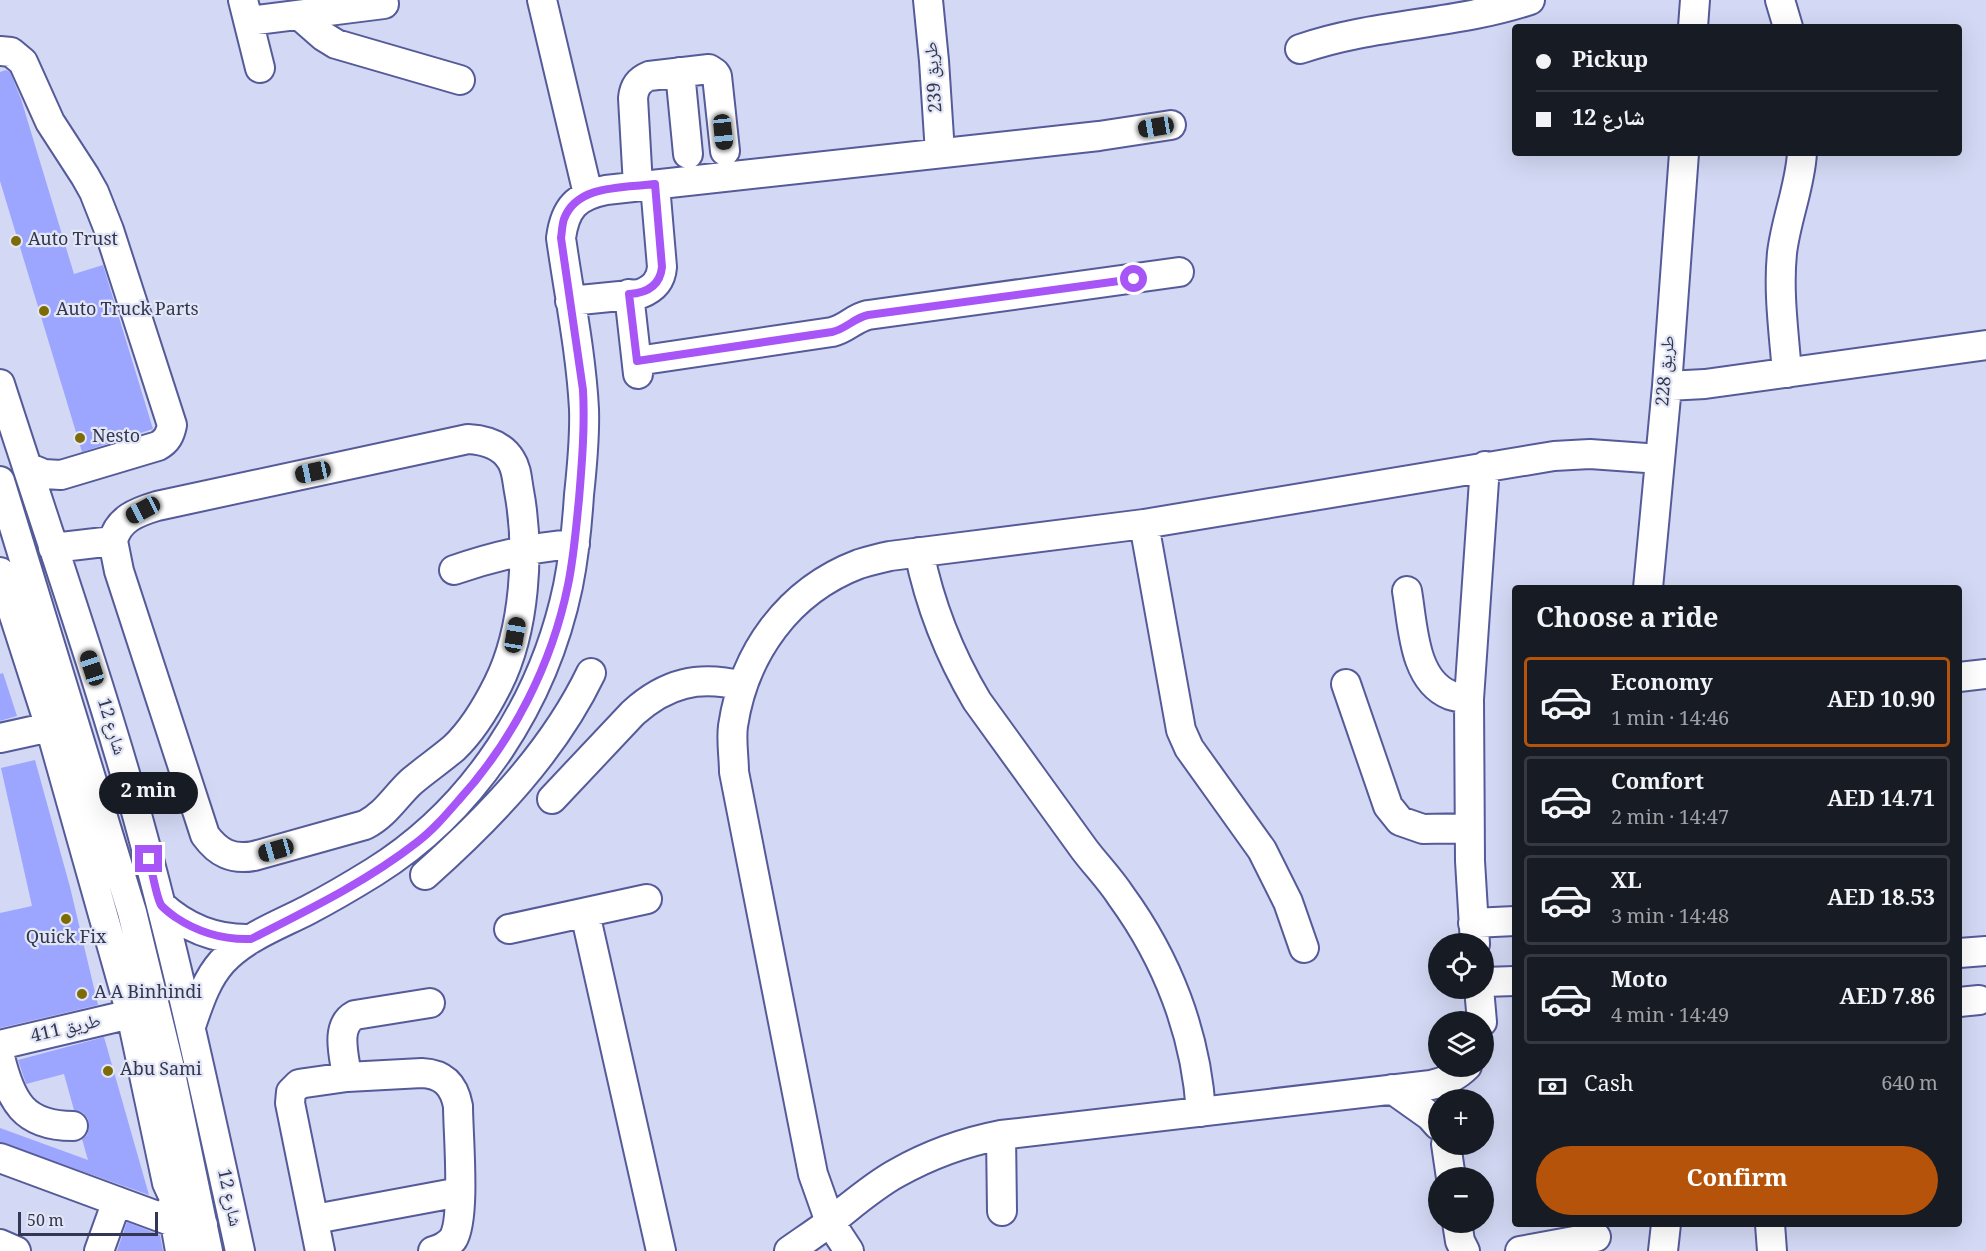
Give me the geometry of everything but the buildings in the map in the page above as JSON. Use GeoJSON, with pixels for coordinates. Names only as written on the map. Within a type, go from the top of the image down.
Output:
{"type":"FeatureCollection","features":[{"type":"Feature","properties":{"kind":"street"},"geometry":{"type":"LineString","coordinates":[[542,0],[588,194]]}},
{"type":"Feature","properties":{"kind":"street","name":"طريق 239"},"geometry":{"type":"LineString","coordinates":[[928,0],[940,153]]}},
{"type":"Feature","properties":{"kind":"street"},"geometry":{"type":"LineString","coordinates":[[1300,49],[1345,35],[1491,11],[1530,0]]}},
{"type":"Feature","properties":{"kind":"street"},"geometry":{"type":"LineString","coordinates":[[1693,24],[1695,0]]}},
{"type":"Feature","properties":{"kind":"street"},"geometry":{"type":"LineString","coordinates":[[1780,0],[1787,24]]}},
{"type":"Feature","properties":{"kind":"street"},"geometry":{"type":"LineString","coordinates":[[260,68],[246,10],[299,15],[384,4]]}},
{"type":"Feature","properties":{"kind":"street"},"geometry":{"type":"LineString","coordinates":[[299,15],[336,44],[459,80]]}},
{"type":"Feature","properties":{"kind":"street"},"geometry":{"type":"LineString","coordinates":[[0,51],[11,52],[20,58],[50,122],[94,192],[109,230],[172,424],[166,442],[158,446],[52,475],[36,472],[27,467]]}},
{"type":"Feature","properties":{"kind":"street"},"geometry":{"type":"LineString","coordinates":[[570,301],[640,294],[650,289],[662,274],[633,92],[639,82],[644,78],[709,69],[717,76],[725,151]]}},
{"type":"Feature","properties":{"kind":"street"},"geometry":{"type":"LineString","coordinates":[[680,72],[688,154]]}},
{"type":"Feature","properties":{"kind":"street"},"geometry":{"type":"LineString","coordinates":[[191,1026],[213,974],[230,954],[251,939],[385,865],[440,822],[467,792],[507,739],[527,700],[549,650],[568,587],[575,544],[583,454],[584,411],[561,238],[564,220],[573,204],[588,194],[646,185],[1099,136],[1171,125]]}},
{"type":"Feature","properties":{"kind":"street","name":"طريق 228"},"geometry":{"type":"LineString","coordinates":[[1648,585],[1667,386],[1684,156]]}},
{"type":"Feature","properties":{"kind":"street"},"geometry":{"type":"LineString","coordinates":[[1787,373],[1781,286],[1782,254],[1802,166],[1802,156]]}},
{"type":"Feature","properties":{"kind":"street"},"geometry":{"type":"LineString","coordinates":[[629,294],[638,367],[832,332],[842,329],[855,319],[868,315],[1179,273]]}},
{"type":"Feature","properties":{"kind":"street"},"geometry":{"type":"LineString","coordinates":[[1667,386],[1705,384],[1986,345]]}},
{"type":"Feature","properties":{"kind":"street","name":"شارع 12"},"geometry":{"type":"LineString","coordinates":[[0,384],[92,668],[136,813],[191,1026],[240,1251]]}},
{"type":"Feature","properties":{"kind":"street"},"geometry":{"type":"LineString","coordinates":[[468,439],[490,442],[499,447],[515,466],[524,550],[522,586],[515,635],[499,683],[471,728],[455,746],[409,783],[383,813],[365,825],[243,858],[231,857],[212,845],[205,835],[119,571],[113,541],[115,531],[119,526],[130,517],[150,508],[468,439]]}},
{"type":"Feature","properties":{"kind":"street"},"geometry":{"type":"LineString","coordinates":[[849,1251],[830,1222],[813,1174],[734,772],[733,728],[742,686],[760,646],[786,612],[820,584],[858,564],[890,556],[1144,524],[1554,456],[1625,455],[1660,459]]}},
{"type":"Feature","properties":{"kind":"street"},"geometry":{"type":"LineString","coordinates":[[1485,466],[1469,699],[1469,828],[1474,933],[1512,922]]}},
{"type":"Feature","properties":{"kind":"street","name":"شارع 12"},"geometry":{"type":"LineString","coordinates":[[0,481],[129,902],[169,1064],[192,1238]]}},
{"type":"Feature","properties":{"kind":"street"},"geometry":{"type":"LineString","coordinates":[[1144,524],[1180,730],[1189,748],[1262,850],[1288,902],[1304,948]]}},
{"type":"Feature","properties":{"kind":"street"},"geometry":{"type":"LineString","coordinates":[[53,548],[113,541]]}},
{"type":"Feature","properties":{"kind":"street"},"geometry":{"type":"LineString","coordinates":[[454,570],[489,558],[524,550],[575,544]]}},
{"type":"Feature","properties":{"kind":"street"},"geometry":{"type":"LineString","coordinates":[[919,552],[924,578],[940,629],[963,678],[977,701],[1080,843],[1122,897],[1154,948],[1176,996],[1190,1035],[1201,1112]]}},
{"type":"Feature","properties":{"kind":"street"},"geometry":{"type":"LineString","coordinates":[[0,572],[50,727],[131,1014],[167,1184],[188,1217],[192,1238]]}},
{"type":"Feature","properties":{"kind":"street"},"geometry":{"type":"LineString","coordinates":[[1407,591],[1422,668],[1433,684],[1449,695],[1469,699]]}},
{"type":"Feature","properties":{"kind":"street"},"geometry":{"type":"LineString","coordinates":[[425,875],[488,815],[537,758],[564,722],[591,673]]}},
{"type":"Feature","properties":{"kind":"street"},"geometry":{"type":"LineString","coordinates":[[1962,676],[1986,674]]}},
{"type":"Feature","properties":{"kind":"street"},"geometry":{"type":"LineString","coordinates":[[552,799],[633,713],[660,693],[675,686],[708,681],[742,686]]}},
{"type":"Feature","properties":{"kind":"street"},"geometry":{"type":"LineString","coordinates":[[1346,684],[1388,806],[1400,821],[1423,829],[1469,828]]}},
{"type":"Feature","properties":{"kind":"street"},"geometry":{"type":"LineString","coordinates":[[0,738],[50,727]]}},
{"type":"Feature","properties":{"kind":"street"},"geometry":{"type":"LineString","coordinates":[[507,739],[537,758]]}},
{"type":"Feature","properties":{"kind":"street"},"geometry":{"type":"LineString","coordinates":[[432,766],[467,792]]}},
{"type":"Feature","properties":{"kind":"street"},"geometry":{"type":"LineString","coordinates":[[509,929],[647,899]]}},
{"type":"Feature","properties":{"kind":"street"},"geometry":{"type":"LineString","coordinates":[[161,904],[183,923],[209,934],[251,939]]}},
{"type":"Feature","properties":{"kind":"street"},"geometry":{"type":"LineString","coordinates":[[585,913],[661,1251]]}},
{"type":"Feature","properties":{"kind":"street"},"geometry":{"type":"LineString","coordinates":[[1962,953],[1986,951]]}},
{"type":"Feature","properties":{"kind":"street"},"geometry":{"type":"LineString","coordinates":[[1494,982],[1512,981]]}},
{"type":"Feature","properties":{"kind":"street"},"geometry":{"type":"LineString","coordinates":[[347,1077],[343,1028],[349,1018],[430,1003]]}},
{"type":"Feature","properties":{"kind":"street","name":"طريق 411"},"geometry":{"type":"LineString","coordinates":[[0,1045],[131,1014]]}},
{"type":"Feature","properties":{"kind":"street"},"geometry":{"type":"LineString","coordinates":[[0,1057],[10,1089],[20,1106],[35,1119],[53,1126],[73,1126]]}},
{"type":"Feature","properties":{"kind":"street"},"geometry":{"type":"LineString","coordinates":[[320,1251],[290,1097],[291,1092],[299,1084],[347,1077],[433,1074],[443,1078],[456,1095],[460,1192],[457,1230],[445,1246],[433,1251]]}},
{"type":"Feature","properties":{"kind":"street"},"geometry":{"type":"LineString","coordinates":[[789,1251],[860,1197],[897,1173],[938,1153],[981,1139],[1392,1089],[1445,1082],[1454,1077]]}},
{"type":"Feature","properties":{"kind":"street"},"geometry":{"type":"LineString","coordinates":[[1392,1089],[1428,1115]]}},
{"type":"Feature","properties":{"kind":"street"},"geometry":{"type":"LineString","coordinates":[[1001,1135],[1002,1211]]}},
{"type":"Feature","properties":{"kind":"street"},"geometry":{"type":"LineString","coordinates":[[0,1158],[117,1201],[192,1238]]}},
{"type":"Feature","properties":{"kind":"street"},"geometry":{"type":"LineString","coordinates":[[315,1219],[460,1192]]}},
{"type":"Feature","properties":{"kind":"street"},"geometry":{"type":"LineString","coordinates":[[99,1251],[117,1201]]}},
{"type":"Feature","properties":{"kind":"street"},"geometry":{"type":"LineString","coordinates":[[1663,1251],[1666,1227]]}},
{"type":"Feature","properties":{"kind":"street"},"geometry":{"type":"LineString","coordinates":[[1770,1227],[1772,1251]]}},
{"type":"Feature","properties":{"kind":"street"},"geometry":{"type":"LineString","coordinates":[[1459,1233],[1465,1251]]}},
{"type":"Feature","properties":{"kind":"street"},"geometry":{"type":"LineString","coordinates":[[1520,1251],[1596,1237]]}},
{"type":"Feature","properties":{"kind":"street"},"geometry":{"type":"LineString","coordinates":[[0,1244],[16,1251]]}},
{"type":"Feature","properties":{"kind":"place","name":"Auto Trust"},"geometry":{"type":"Point","coordinates":[16,241]}},
{"type":"Feature","properties":{"kind":"place","name":"Auto Truck Parts"},"geometry":{"type":"Point","coordinates":[44,311]}},
{"type":"Feature","properties":{"kind":"place","name":"Nesto"},"geometry":{"type":"Point","coordinates":[80,438]}},
{"type":"Feature","properties":{"kind":"place","name":"Quick Fix"},"geometry":{"type":"Point","coordinates":[66,919]}},
{"type":"Feature","properties":{"kind":"place","name":"A A Binhindi"},"geometry":{"type":"Point","coordinates":[82,994]}},
{"type":"Feature","properties":{"kind":"place","name":"Abu Sami"},"geometry":{"type":"Point","coordinates":[108,1071]}},
{"type":"Feature","properties":{"kind":"route"},"geometry":{"type":"LineString","coordinates":[[149,859],[161,904],[171,914],[183,923],[209,934],[223,938],[251,939],[351,886],[417,842],[440,822],[467,792],[507,739],[523,710],[549,650],[568,587],[575,544],[583,454],[584,411],[561,238],[564,220],[573,204],[588,194],[655,184],[662,274],[655,286],[640,294],[629,294],[637,361],[832,332],[842,329],[863,315],[1134,279]]}}]}
